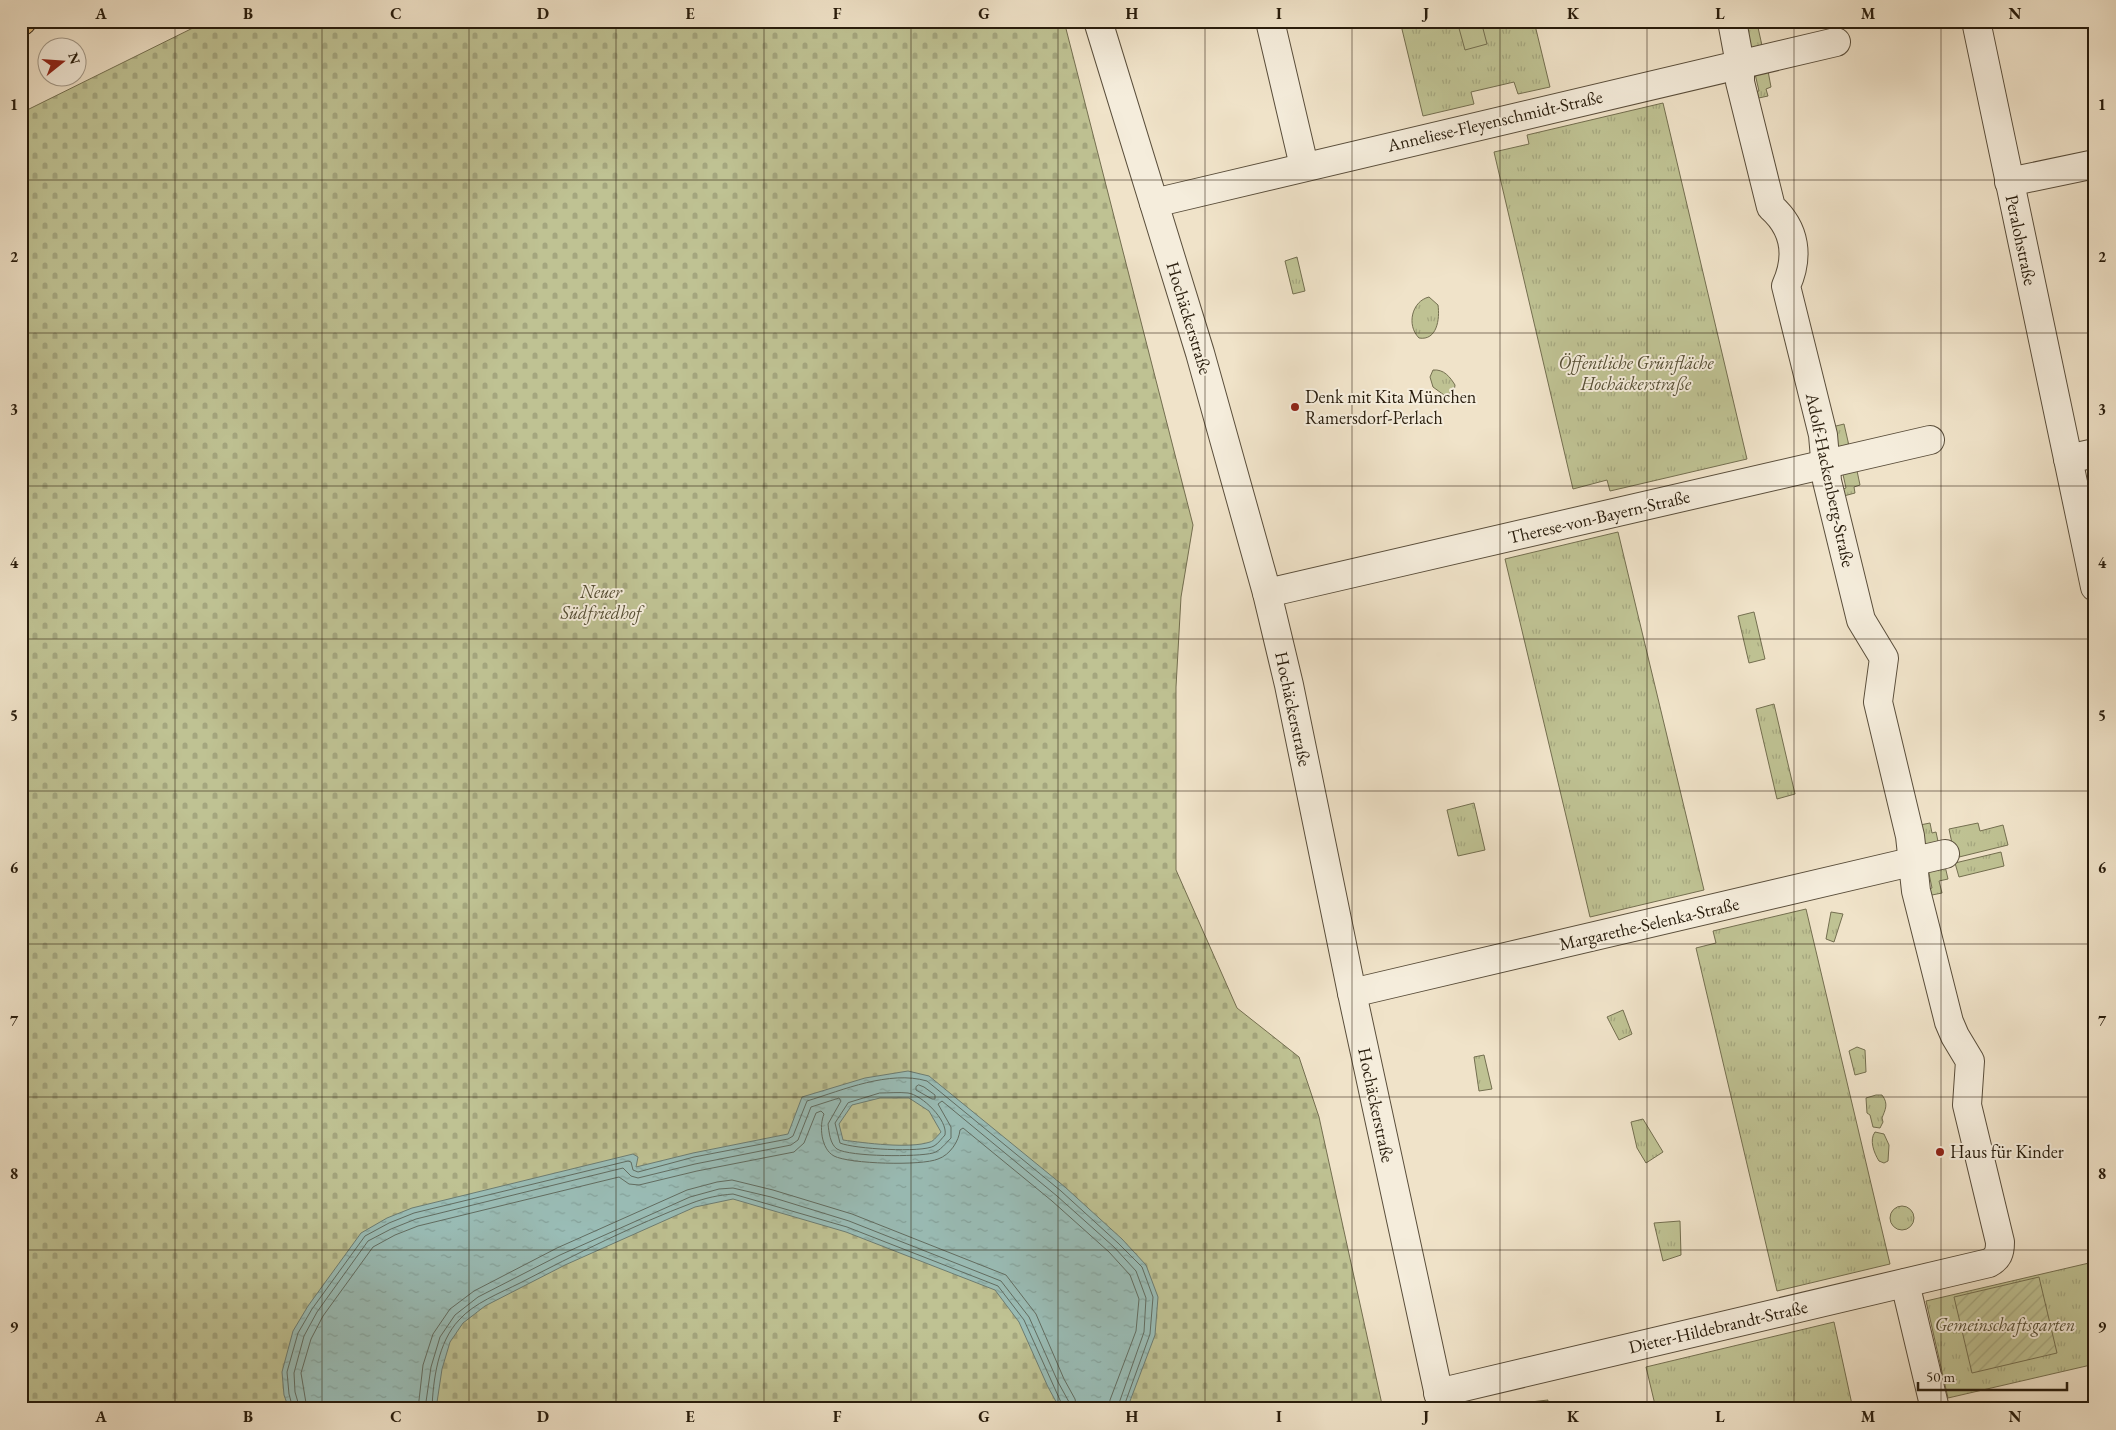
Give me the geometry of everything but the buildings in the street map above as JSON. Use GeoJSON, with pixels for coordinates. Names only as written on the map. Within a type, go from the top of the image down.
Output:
{"type":"FeatureCollection","features":[{"type":"Feature","properties":{"kind":"street","name":"Hochäckerstraße"},"geometry":{"type":"LineString","coordinates":[[1098,21],[1223,432],[1267,592],[1291,694],[1352,993],[1440,1401]]}},
{"type":"Feature","properties":{"kind":"street"},"geometry":{"type":"LineString","coordinates":[[1270,21],[1304,166]]}},
{"type":"Feature","properties":{"kind":"street","name":"Adolf-Hackenberg-Straße"},"geometry":{"type":"LineString","coordinates":[[1732,21],[1740,64],[1740,82],[1771,207],[1786,226],[1794,244],[1791,274],[1786,286],[1823,435],[1827,481],[1861,620],[1884,658],[1878,702],[1910,836],[1916,891],[1949,1022],[1970,1062],[1967,1105],[2000,1242],[2000,1251],[1997,1259]]}},
{"type":"Feature","properties":{"kind":"street","name":"Peralohstraße"},"geometry":{"type":"LineString","coordinates":[[1976,21],[2095,587]]}},
{"type":"Feature","properties":{"kind":"street","name":"Anneliese-Fleyenschmidt-Straße"},"geometry":{"type":"LineString","coordinates":[[1154,203],[1304,166],[1836,42]]}},
{"type":"Feature","properties":{"kind":"street"},"geometry":{"type":"LineString","coordinates":[[2010,182],[2095,164]]}},
{"type":"Feature","properties":{"kind":"street","name":"Therese-von-Bayern-Straße"},"geometry":{"type":"LineString","coordinates":[[1267,592],[1930,440]]}},
{"type":"Feature","properties":{"kind":"street"},"geometry":{"type":"LineString","coordinates":[[2068,459],[2095,453]]}},
{"type":"Feature","properties":{"kind":"street","name":"Margarethe-Selenka-Straße"},"geometry":{"type":"LineString","coordinates":[[1352,993],[1945,854]]}},
{"type":"Feature","properties":{"kind":"street","name":"Dieter-Hildebrandt-Straße"},"geometry":{"type":"LineString","coordinates":[[1440,1401],[1989,1263],[1997,1259]]}},
{"type":"Feature","properties":{"kind":"street"},"geometry":{"type":"LineString","coordinates":[[1905,1283],[1935,1409]]}},
{"type":"Feature","properties":{"kind":"green space","name":"Neuer Südfriedhof"},"geometry":{"type":"Polygon","coordinates":[[[207,21],[1064,21],[1193,525],[1181,597],[1176,687],[1176,870],[1237,1008],[1299,1057],[1319,1117],[1383,1409],[21,1409],[21,113],[72,88],[88,88],[88,80],[207,21]]]}},
{"type":"Feature","properties":{"kind":"green space"},"geometry":{"type":"Polygon","coordinates":[[[1400,21],[1534,21],[1550,87],[1518,94],[1514,82],[1471,92],[1474,104],[1423,116],[1400,21]]]}},
{"type":"Feature","properties":{"kind":"green space"},"geometry":{"type":"Polygon","coordinates":[[[1457,21],[1481,21],[1487,44],[1465,50],[1457,21]]]}},
{"type":"Feature","properties":{"kind":"green space"},"geometry":{"type":"Polygon","coordinates":[[[1757,23],[1763,50],[1748,53],[1742,27],[1757,23]]]}},
{"type":"Feature","properties":{"kind":"green space"},"geometry":{"type":"Polygon","coordinates":[[[1768,71],[1771,87],[1766,89],[1768,96],[1754,99],[1753,92],[1759,91],[1755,74],[1768,71]]]}},
{"type":"Feature","properties":{"kind":"green space","name":"Öffentliche Grünfläche Hochäckerstraße"},"geometry":{"type":"Polygon","coordinates":[[[1663,103],[1747,459],[1610,491],[1607,480],[1573,489],[1494,152],[1529,144],[1527,135],[1663,103]]]}},
{"type":"Feature","properties":{"kind":"green space"},"geometry":{"type":"Polygon","coordinates":[[[1297,257],[1305,291],[1293,294],[1285,261],[1297,257]]]}},
{"type":"Feature","properties":{"kind":"green space"},"geometry":{"type":"Polygon","coordinates":[[[1429,297],[1438,305],[1438,322],[1430,336],[1419,338],[1413,327],[1413,314],[1418,303],[1429,297]]]}},
{"type":"Feature","properties":{"kind":"green space"},"geometry":{"type":"Polygon","coordinates":[[[1433,370],[1443,372],[1449,376],[1455,385],[1454,392],[1444,395],[1433,387],[1430,377],[1433,370]]]}},
{"type":"Feature","properties":{"kind":"green space"},"geometry":{"type":"Polygon","coordinates":[[[1844,424],[1850,450],[1834,453],[1828,428],[1844,424]]]}},
{"type":"Feature","properties":{"kind":"green space"},"geometry":{"type":"Polygon","coordinates":[[[1856,466],[1860,485],[1854,487],[1855,493],[1840,497],[1838,491],[1846,488],[1842,470],[1856,466]]]}},
{"type":"Feature","properties":{"kind":"green space"},"geometry":{"type":"Polygon","coordinates":[[[1618,532],[1704,890],[1590,917],[1505,559],[1618,532]]]}},
{"type":"Feature","properties":{"kind":"green space"},"geometry":{"type":"Polygon","coordinates":[[[1754,612],[1765,659],[1749,663],[1738,616],[1754,612]]]}},
{"type":"Feature","properties":{"kind":"green space"},"geometry":{"type":"Polygon","coordinates":[[[1774,704],[1795,794],[1777,799],[1756,709],[1774,704]]]}},
{"type":"Feature","properties":{"kind":"green space"},"geometry":{"type":"Polygon","coordinates":[[[1474,803],[1485,850],[1458,856],[1447,810],[1474,803]]]}},
{"type":"Feature","properties":{"kind":"green space"},"geometry":{"type":"Polygon","coordinates":[[[1930,823],[1932,833],[1936,832],[1939,846],[1921,850],[1915,826],[1930,823]]]}},
{"type":"Feature","properties":{"kind":"green space"},"geometry":{"type":"Polygon","coordinates":[[[1978,823],[1980,831],[2003,825],[2008,845],[1955,858],[1949,829],[1978,823]]]}},
{"type":"Feature","properties":{"kind":"green space"},"geometry":{"type":"Polygon","coordinates":[[[2001,852],[2004,866],[1959,877],[1955,863],[2001,852]]]}},
{"type":"Feature","properties":{"kind":"green space"},"geometry":{"type":"Polygon","coordinates":[[[1945,866],[1948,879],[1939,881],[1942,893],[1927,896],[1926,890],[1932,888],[1928,869],[1945,866]]]}},
{"type":"Feature","properties":{"kind":"green space"},"geometry":{"type":"Polygon","coordinates":[[[1806,909],[1890,1264],[1777,1291],[1696,948],[1716,943],[1713,931],[1806,909]]]}},
{"type":"Feature","properties":{"kind":"green space"},"geometry":{"type":"Polygon","coordinates":[[[1831,912],[1843,914],[1834,942],[1826,939],[1831,912]]]}},
{"type":"Feature","properties":{"kind":"green space"},"geometry":{"type":"Polygon","coordinates":[[[1623,1010],[1632,1034],[1619,1040],[1607,1017],[1623,1010]]]}},
{"type":"Feature","properties":{"kind":"green space"},"geometry":{"type":"Polygon","coordinates":[[[1857,1047],[1865,1050],[1866,1072],[1855,1075],[1849,1051],[1857,1047]]]}},
{"type":"Feature","properties":{"kind":"green space"},"geometry":{"type":"Polygon","coordinates":[[[1484,1055],[1492,1089],[1479,1091],[1474,1057],[1484,1055]]]}},
{"type":"Feature","properties":{"kind":"green space"},"geometry":{"type":"Polygon","coordinates":[[[1882,1095],[1886,1104],[1880,1128],[1873,1127],[1870,1115],[1867,1113],[1866,1098],[1882,1095]]]}},
{"type":"Feature","properties":{"kind":"green space"},"geometry":{"type":"Polygon","coordinates":[[[1643,1119],[1663,1152],[1646,1163],[1637,1148],[1631,1122],[1643,1119]]]}},
{"type":"Feature","properties":{"kind":"green space"},"geometry":{"type":"Polygon","coordinates":[[[1875,1132],[1884,1134],[1889,1145],[1888,1161],[1884,1163],[1879,1161],[1874,1150],[1872,1139],[1875,1132]]]}},
{"type":"Feature","properties":{"kind":"green space"},"geometry":{"type":"Polygon","coordinates":[[[1902,1206],[1911,1209],[1914,1218],[1911,1227],[1902,1230],[1893,1227],[1890,1218],[1893,1209],[1902,1206]]]}},
{"type":"Feature","properties":{"kind":"green space"},"geometry":{"type":"Polygon","coordinates":[[[1680,1221],[1681,1255],[1663,1261],[1654,1223],[1680,1221]]]}},
{"type":"Feature","properties":{"kind":"green space"},"geometry":{"type":"Polygon","coordinates":[[[2089,1263],[2095,1289],[2095,1364],[1948,1398],[1926,1301],[2089,1263]]]}},
{"type":"Feature","properties":{"kind":"green space","name":"Gemeinschaftsgarten"},"geometry":{"type":"Polygon","coordinates":[[[2039,1277],[2057,1353],[1972,1373],[1954,1297],[2039,1277]]]}},
{"type":"Feature","properties":{"kind":"green space"},"geometry":{"type":"Polygon","coordinates":[[[1834,1322],[1853,1409],[1656,1409],[1646,1367],[1834,1322]]]}},
{"type":"Feature","properties":{"kind":"green space"},"geometry":{"type":"Polygon","coordinates":[[[1548,1400],[1546,1409],[1496,1409],[1496,1406],[1548,1400]]]}},
{"type":"Feature","properties":{"kind":"water"},"geometry":{"type":"Polygon","coordinates":[[[908,1071],[929,1076],[1065,1187],[1122,1239],[1146,1265],[1158,1297],[1155,1335],[1127,1409],[1060,1409],[1019,1322],[995,1290],[846,1232],[733,1199],[695,1207],[565,1265],[485,1306],[463,1323],[450,1342],[442,1369],[436,1409],[289,1409],[284,1395],[282,1372],[293,1331],[308,1306],[361,1233],[387,1218],[412,1208],[633,1154],[638,1157],[636,1167],[693,1153],[788,1134],[802,1097],[865,1078],[908,1071]],[[880,1098],[852,1105],[839,1124],[843,1140],[899,1145],[921,1144],[931,1141],[941,1132],[929,1111],[909,1098],[880,1098]]]}},
{"type":"Feature","properties":{"kind":"place","name":"Denk mit Kita München Ramersdorf-Perlach"},"geometry":{"type":"Point","coordinates":[1295,407]}},
{"type":"Feature","properties":{"kind":"place","name":"Haus für Kinder"},"geometry":{"type":"Point","coordinates":[1940,1152]}}]}
